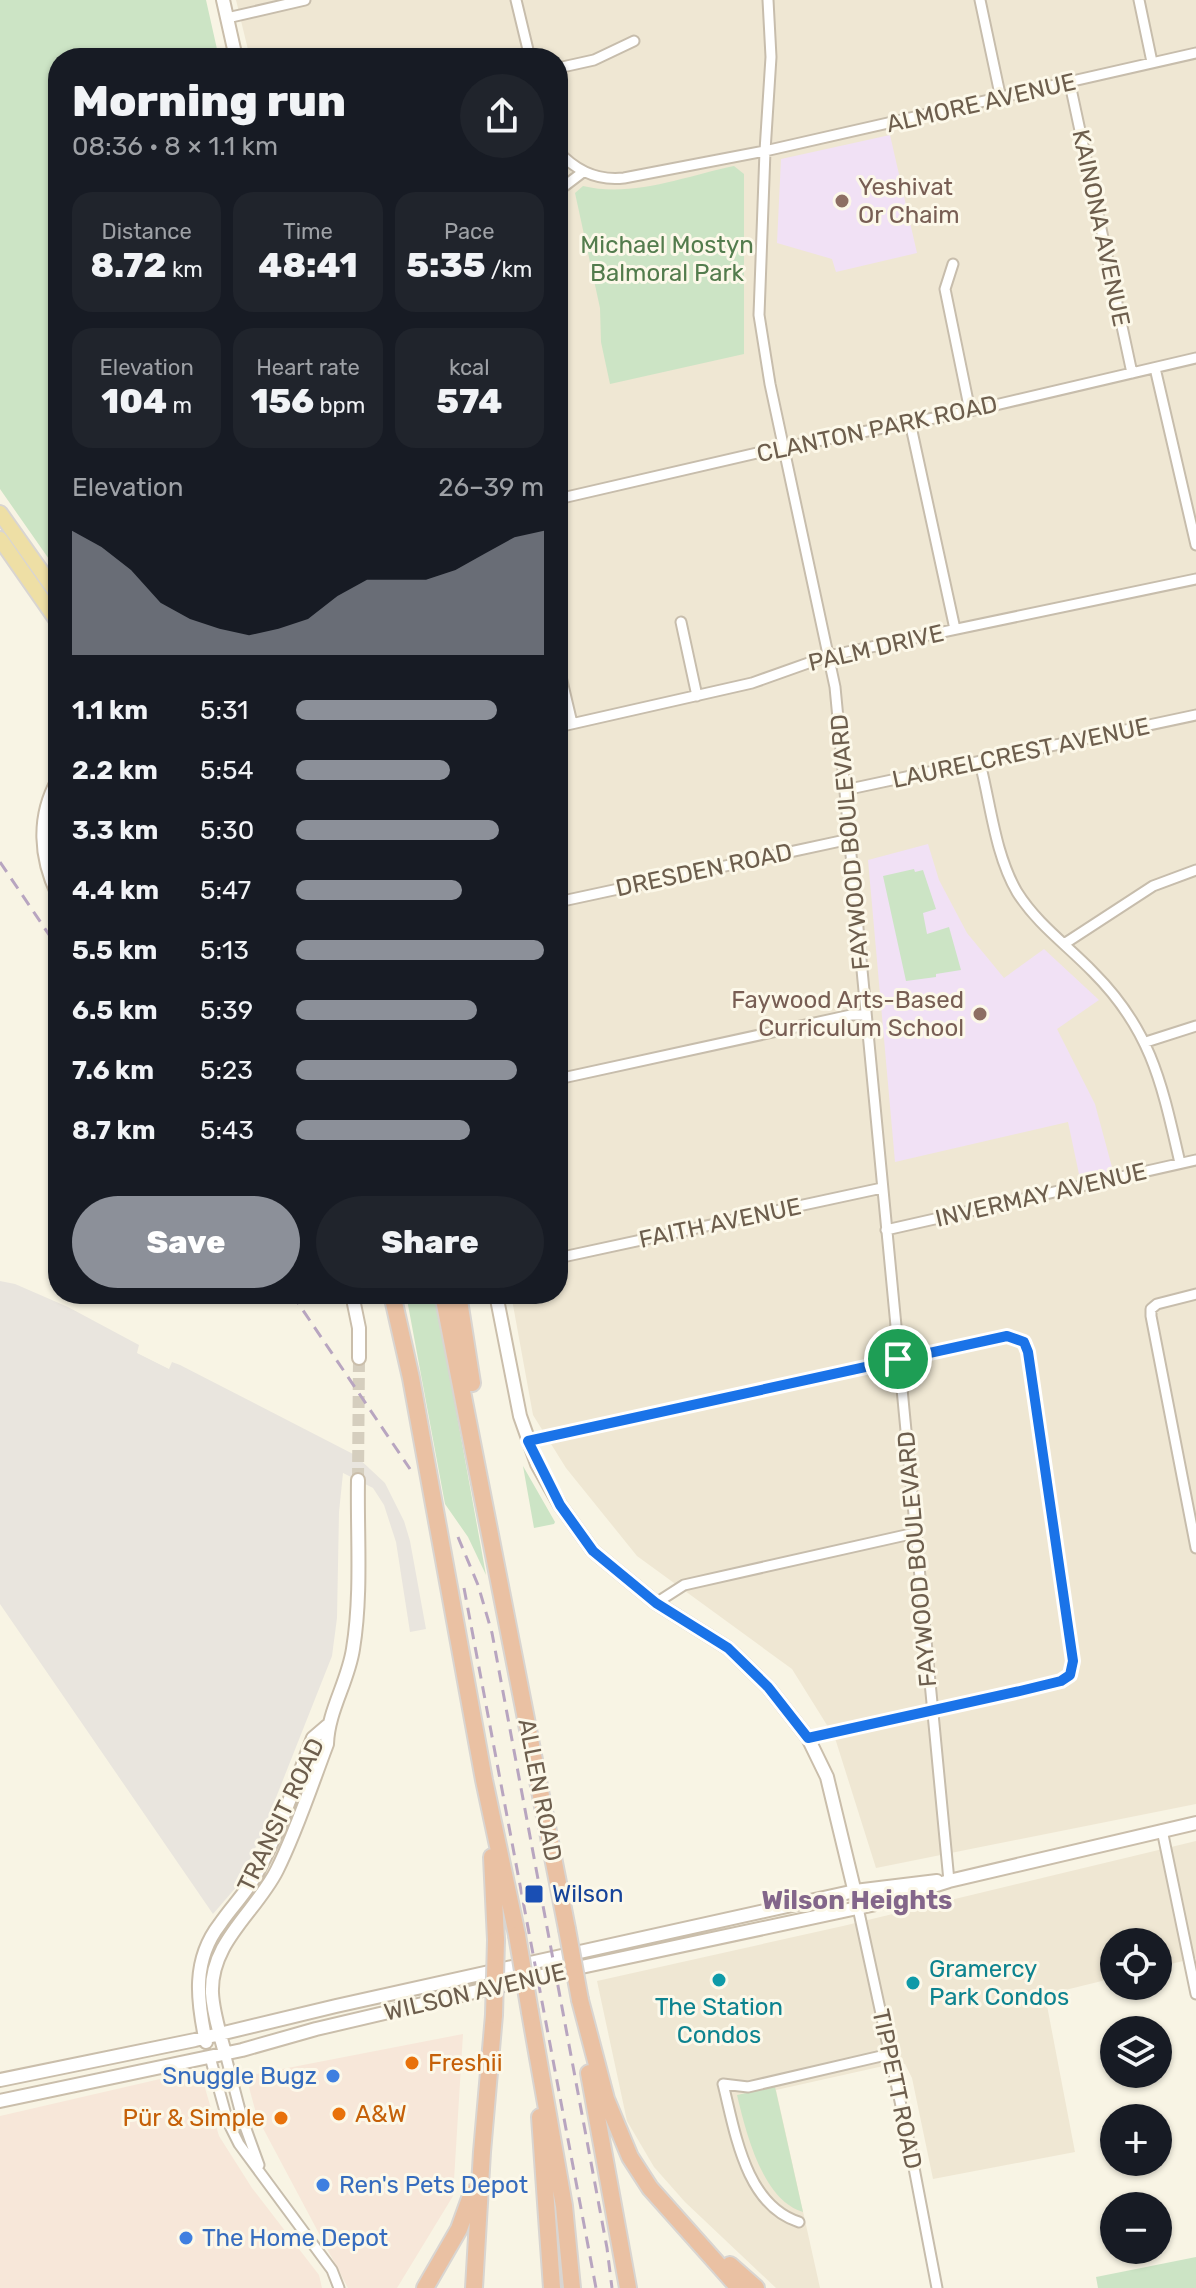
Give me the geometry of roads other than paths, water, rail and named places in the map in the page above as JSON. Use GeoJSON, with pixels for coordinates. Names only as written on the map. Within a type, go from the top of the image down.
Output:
{"type":"FeatureCollection","features":[{"type":"Feature","properties":{"kind":"highway"},"geometry":{"type":"LineString","coordinates":[[394,1304],[411,1378],[484,1780],[517,1935],[564,2206],[572,2288]]}},
{"type":"Feature","properties":{"kind":"highway","name":"ALLEN ROAD"},"geometry":{"type":"LineString","coordinates":[[445,1304],[567,1929],[589,2074],[628,2288]]}},
{"type":"Feature","properties":{"kind":"highway"},"geometry":{"type":"LineString","coordinates":[[459,1304],[480,1444],[485,1504]]}},
{"type":"Feature","properties":{"kind":"highway"},"geometry":{"type":"LineString","coordinates":[[474,2288],[494,2015],[496,1940],[494,1876],[484,1780]]}},
{"type":"Feature","properties":{"kind":"highway"},"geometry":{"type":"LineString","coordinates":[[580,2000],[606,2099],[621,2140],[638,2172],[739,2288]]}},
{"type":"Feature","properties":{"kind":"highway"},"geometry":{"type":"LineString","coordinates":[[537,2051],[552,2288]]}},
{"type":"Feature","properties":{"kind":"highway"},"geometry":{"type":"LineString","coordinates":[[425,2288],[459,2229],[473,2192],[482,2152]]}},
{"type":"Feature","properties":{"kind":"highway"},"geometry":{"type":"LineString","coordinates":[[692,2233],[756,2288]]}},
{"type":"Feature","properties":{"kind":"main road"},"geometry":{"type":"LineString","coordinates":[[223,0],[234,48]]}},
{"type":"Feature","properties":{"kind":"main road"},"geometry":{"type":"LineString","coordinates":[[0,513],[48,581]]}},
{"type":"Feature","properties":{"kind":"main road"},"geometry":{"type":"LineString","coordinates":[[0,539],[48,608]]}},
{"type":"Feature","properties":{"kind":"main road"},"geometry":{"type":"LineString","coordinates":[[48,804],[43,830],[48,868]]}},
{"type":"Feature","properties":{"kind":"main road"},"geometry":{"type":"LineString","coordinates":[[354,1304],[359,1328],[359,1358]]}},
{"type":"Feature","properties":{"kind":"main road","name":"TIPPETT ROAD"},"geometry":{"type":"LineString","coordinates":[[498,1304],[520,1416],[528,1441],[560,1505],[593,1551],[656,1603],[728,1648],[768,1687],[808,1738],[827,1777],[858,1908]]}},
{"type":"Feature","properties":{"kind":"main road","name":"TRANSIT ROAD"},"geometry":{"type":"LineString","coordinates":[[225,2053],[212,1991],[217,1960],[223,1946],[264,1893],[277,1870],[327,1744],[327,1726],[350,1665],[354,1644],[358,1480]]}},
{"type":"Feature","properties":{"kind":"main road","name":"TRANSIT ROAD"},"geometry":{"type":"LineString","coordinates":[[210,2057],[197,1993],[204,1952],[218,1925],[254,1880],[313,1738],[327,1726]]}},
{"type":"Feature","properties":{"kind":"main road","name":"WILSON AVENUE"},"geometry":{"type":"LineString","coordinates":[[0,2101],[210,2057],[572,1969],[858,1908],[917,1893],[949,1881],[1196,1823]]}},
{"type":"Feature","properties":{"kind":"main road","name":"WILSON AVENUE"},"geometry":{"type":"LineString","coordinates":[[0,2080],[855,1891],[914,1882],[949,1881]]}},
{"type":"Feature","properties":{"kind":"street"},"geometry":{"type":"LineString","coordinates":[[227,18],[305,0]]}},
{"type":"Feature","properties":{"kind":"street"},"geometry":{"type":"LineString","coordinates":[[516,0],[528,48]]}},
{"type":"Feature","properties":{"kind":"street","name":"FAYWOOD BOULEVARD"},"geometry":{"type":"LineString","coordinates":[[768,0],[771,57],[759,315],[783,448],[835,687],[949,1881]]}},
{"type":"Feature","properties":{"kind":"street"},"geometry":{"type":"LineString","coordinates":[[980,0],[1001,99]]}},
{"type":"Feature","properties":{"kind":"street"},"geometry":{"type":"LineString","coordinates":[[1139,0],[1152,62]]}},
{"type":"Feature","properties":{"kind":"street"},"geometry":{"type":"LineString","coordinates":[[568,66],[594,60],[634,41]]}},
{"type":"Feature","properties":{"kind":"street","name":"ALMORE AVENUE"},"geometry":{"type":"LineString","coordinates":[[583,172],[609,179],[624,178],[765,151],[1196,53]]}},
{"type":"Feature","properties":{"kind":"street","name":"KAINONA AVENUE"},"geometry":{"type":"LineString","coordinates":[[1070,84],[1132,373]]}},
{"type":"Feature","properties":{"kind":"street"},"geometry":{"type":"LineString","coordinates":[[568,162],[583,172],[568,183]]}},
{"type":"Feature","properties":{"kind":"street"},"geometry":{"type":"LineString","coordinates":[[953,264],[945,289],[970,411]]}},
{"type":"Feature","properties":{"kind":"street","name":"CLANTON PARK ROAD"},"geometry":{"type":"LineString","coordinates":[[568,497],[783,448],[970,411],[1196,358]]}},
{"type":"Feature","properties":{"kind":"street"},"geometry":{"type":"LineString","coordinates":[[1155,368],[1196,545]]}},
{"type":"Feature","properties":{"kind":"street"},"geometry":{"type":"LineString","coordinates":[[910,422],[955,629]]}},
{"type":"Feature","properties":{"kind":"street","name":"PALM DRIVE"},"geometry":{"type":"LineString","coordinates":[[568,724],[752,683],[828,656],[1196,579]]}},
{"type":"Feature","properties":{"kind":"street"},"geometry":{"type":"LineString","coordinates":[[681,622],[697,696]]}},
{"type":"Feature","properties":{"kind":"street"},"geometry":{"type":"LineString","coordinates":[[568,706],[572,723]]}},
{"type":"Feature","properties":{"kind":"street","name":"LAURELCREST AVENUE"},"geometry":{"type":"LineString","coordinates":[[845,790],[1196,715]]}},
{"type":"Feature","properties":{"kind":"street"},"geometry":{"type":"LineString","coordinates":[[980,763],[997,841],[1009,876],[1034,915],[1109,988],[1146,1042],[1162,1084],[1180,1163]]}},
{"type":"Feature","properties":{"kind":"street","name":"DRESDEN ROAD"},"geometry":{"type":"LineString","coordinates":[[568,900],[850,839]]}},
{"type":"Feature","properties":{"kind":"street"},"geometry":{"type":"LineString","coordinates":[[1064,944],[1153,886],[1196,870]]}},
{"type":"Feature","properties":{"kind":"street"},"geometry":{"type":"LineString","coordinates":[[568,1077],[851,1015],[866,1015]]}},
{"type":"Feature","properties":{"kind":"street"},"geometry":{"type":"LineString","coordinates":[[1146,1042],[1196,1026]]}},
{"type":"Feature","properties":{"kind":"street","name":"INVERMAY AVENUE"},"geometry":{"type":"LineString","coordinates":[[886,1230],[1196,1160]]}},
{"type":"Feature","properties":{"kind":"street","name":"FAITH AVENUE"},"geometry":{"type":"LineString","coordinates":[[568,1256],[882,1188]]}},
{"type":"Feature","properties":{"kind":"street"},"geometry":{"type":"LineString","coordinates":[[1196,1294],[1157,1304],[1151,1309],[1151,1326],[1196,1548]]}},
{"type":"Feature","properties":{"kind":"street"},"geometry":{"type":"LineString","coordinates":[[528,1441],[1007,1336],[1024,1342],[1073,1661],[1070,1675],[1061,1681],[808,1738]]}},
{"type":"Feature","properties":{"kind":"street"},"geometry":{"type":"LineString","coordinates":[[656,1603],[684,1585],[915,1533]]}},
{"type":"Feature","properties":{"kind":"street"},"geometry":{"type":"LineString","coordinates":[[1162,1830],[1192,1960],[1196,1994]]}},
{"type":"Feature","properties":{"kind":"street","name":"TIPPETT ROAD"},"geometry":{"type":"LineString","coordinates":[[858,1908],[937,2288]]}},
{"type":"Feature","properties":{"kind":"street"},"geometry":{"type":"LineString","coordinates":[[225,2053],[242,2118],[262,2173]]}},
{"type":"Feature","properties":{"kind":"street"},"geometry":{"type":"LineString","coordinates":[[799,2222],[780,2214],[748,2170],[723,2084],[748,2087],[890,2054]]}},
{"type":"Feature","properties":{"kind":"street"},"geometry":{"type":"LineString","coordinates":[[210,2057],[228,2122],[239,2144],[332,2270],[339,2288]]}},
{"type":"Feature","properties":{"kind":"tunnel"},"geometry":{"type":"LineString","coordinates":[[358,1480],[359,1358]]}},
{"type":"Feature","properties":{"kind":"railway"},"geometry":{"type":"LineString","coordinates":[[0,862],[48,933]]}},
{"type":"Feature","properties":{"kind":"railway"},"geometry":{"type":"LineString","coordinates":[[299,1304],[410,1469]]}},
{"type":"Feature","properties":{"kind":"railway"},"geometry":{"type":"LineString","coordinates":[[458,1537],[478,1585],[492,1633],[612,2288]]}},
{"type":"Feature","properties":{"kind":"railway"},"geometry":{"type":"LineString","coordinates":[[464,1588],[596,2288]]}},
{"type":"Feature","properties":{"kind":"place","name":"Yeshivat Or Chaim"},"geometry":{"type":"Point","coordinates":[842,201]}},
{"type":"Feature","properties":{"kind":"place","name":"Faywood Arts-Based Curriculum School"},"geometry":{"type":"Point","coordinates":[980,1014]}},
{"type":"Feature","properties":{"kind":"place","name":"Wilson"},"geometry":{"type":"Point","coordinates":[534,1894]}},
{"type":"Feature","properties":{"kind":"place","name":"The Station Condos"},"geometry":{"type":"Point","coordinates":[719,1980]}},
{"type":"Feature","properties":{"kind":"place","name":"Gramercy Park Condos"},"geometry":{"type":"Point","coordinates":[913,1983]}},
{"type":"Feature","properties":{"kind":"place","name":"Freshii"},"geometry":{"type":"Point","coordinates":[412,2063]}},
{"type":"Feature","properties":{"kind":"place","name":"Snuggle Bugz"},"geometry":{"type":"Point","coordinates":[333,2076]}},
{"type":"Feature","properties":{"kind":"place","name":"A&W"},"geometry":{"type":"Point","coordinates":[339,2114]}},
{"type":"Feature","properties":{"kind":"place","name":"Pür & Simple"},"geometry":{"type":"Point","coordinates":[281,2118]}},
{"type":"Feature","properties":{"kind":"place","name":"Ren's Pets Depot"},"geometry":{"type":"Point","coordinates":[323,2185]}},
{"type":"Feature","properties":{"kind":"place","name":"The Home Depot"},"geometry":{"type":"Point","coordinates":[186,2238]}},
{"type":"Feature","properties":{"kind":"district","name":"Wilson Heights"},"geometry":{"type":"Point","coordinates":[857,1900]}},
{"type":"Feature","properties":{"kind":"park label","name":"Michael Mostyn Balmoral Park"},"geometry":{"type":"Point","coordinates":[667,259]}}]}
